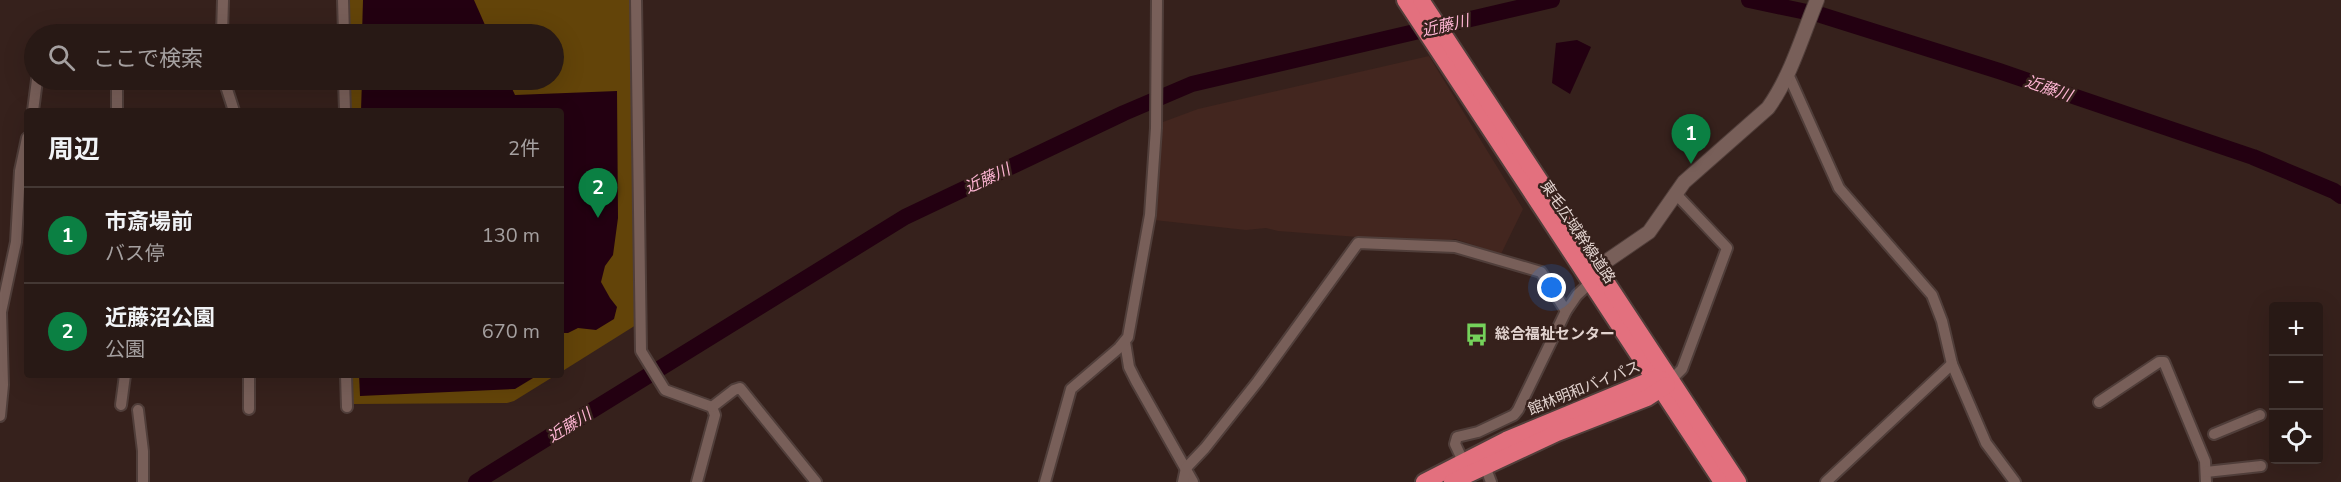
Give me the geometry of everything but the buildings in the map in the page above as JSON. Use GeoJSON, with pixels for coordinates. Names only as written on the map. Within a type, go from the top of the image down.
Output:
{"type":"FeatureCollection","features":[{"type":"Feature","properties":{"kind":"highway","name":"東毛広域幹線道路"},"geometry":{"type":"LineString","coordinates":[[1417,6],[1598,267],[1662,383],[1722,482]]}},
{"type":"Feature","properties":{"kind":"highway","name":"東毛広域幹線道路"},"geometry":{"type":"LineString","coordinates":[[1441,41],[1590,282],[1662,383],[1738,482]]}},
{"type":"Feature","properties":{"kind":"highway","name":"館林明和バイパス"},"geometry":{"type":"LineString","coordinates":[[1424,482],[1463,461],[1552,420],[1662,383]]}},
{"type":"Feature","properties":{"kind":"highway"},"geometry":{"type":"LineString","coordinates":[[1452,482],[1662,383]]}},
{"type":"Feature","properties":{"kind":"street"},"geometry":{"type":"LineString","coordinates":[[223,24],[224,0]]}},
{"type":"Feature","properties":{"kind":"street"},"geometry":{"type":"LineString","coordinates":[[343,0],[344,24]]}},
{"type":"Feature","properties":{"kind":"street"},"geometry":{"type":"LineString","coordinates":[[636,0],[642,355],[664,390],[712,407],[715,415],[697,482]]}},
{"type":"Feature","properties":{"kind":"street"},"geometry":{"type":"LineString","coordinates":[[1045,482],[1071,389],[1128,337],[1150,215],[1156,116],[1157,0]]}},
{"type":"Feature","properties":{"kind":"street"},"geometry":{"type":"LineString","coordinates":[[1598,267],[1649,232],[1689,177],[1768,108],[1788,74],[1816,2]]}},
{"type":"Feature","properties":{"kind":"street"},"geometry":{"type":"LineString","coordinates":[[1788,74],[1839,188],[1932,296],[1942,321],[1952,364],[1986,443],[2015,482]]}},
{"type":"Feature","properties":{"kind":"street"},"geometry":{"type":"LineString","coordinates":[[33,108],[36,90]]}},
{"type":"Feature","properties":{"kind":"street"},"geometry":{"type":"LineString","coordinates":[[117,90],[117,108]]}},
{"type":"Feature","properties":{"kind":"street"},"geometry":{"type":"LineString","coordinates":[[227,90],[233,108]]}},
{"type":"Feature","properties":{"kind":"street"},"geometry":{"type":"LineString","coordinates":[[344,90],[345,108]]}},
{"type":"Feature","properties":{"kind":"street"},"geometry":{"type":"LineString","coordinates":[[0,416],[3,385],[1,312],[16,242],[20,171],[24,152]]}},
{"type":"Feature","properties":{"kind":"street"},"geometry":{"type":"LineString","coordinates":[[1662,383],[1682,369],[1728,248],[1675,194]]}},
{"type":"Feature","properties":{"kind":"street"},"geometry":{"type":"LineString","coordinates":[[1183,482],[1186,468],[1205,448],[1258,381],[1358,243],[1455,247],[1541,272],[1566,311]]}},
{"type":"Feature","properties":{"kind":"street"},"geometry":{"type":"LineString","coordinates":[[1463,461],[1456,449],[1455,440],[1461,435],[1478,432],[1514,415],[1566,311],[1576,295],[1590,282]]}},
{"type":"Feature","properties":{"kind":"street"},"geometry":{"type":"LineString","coordinates":[[1125,342],[1129,367],[1193,482]]}},
{"type":"Feature","properties":{"kind":"street"},"geometry":{"type":"LineString","coordinates":[[2099,402],[2159,362],[2164,362],[2205,461],[2206,477],[2261,466]]}},
{"type":"Feature","properties":{"kind":"street"},"geometry":{"type":"LineString","coordinates":[[1826,482],[1952,364]]}},
{"type":"Feature","properties":{"kind":"street"},"geometry":{"type":"LineString","coordinates":[[121,405],[125,378]]}},
{"type":"Feature","properties":{"kind":"street"},"geometry":{"type":"LineString","coordinates":[[249,378],[249,409]]}},
{"type":"Feature","properties":{"kind":"street"},"geometry":{"type":"LineString","coordinates":[[346,378],[346,407]]}},
{"type":"Feature","properties":{"kind":"street"},"geometry":{"type":"LineString","coordinates":[[712,407],[740,388],[816,482]]}},
{"type":"Feature","properties":{"kind":"street"},"geometry":{"type":"LineString","coordinates":[[138,410],[143,451],[143,482]]}},
{"type":"Feature","properties":{"kind":"street"},"geometry":{"type":"LineString","coordinates":[[2214,434],[2260,415]]}},
{"type":"Feature","properties":{"kind":"street"},"geometry":{"type":"LineString","coordinates":[[1485,466],[1491,482]]}},
{"type":"Feature","properties":{"kind":"shaded area"},"geometry":{"type":"Polygon","coordinates":[[[345,0],[631,0],[636,325],[564,370],[564,108],[346,108],[345,90],[564,90],[564,24],[345,24],[345,0]]]}},
{"type":"Feature","properties":{"kind":"shaded area"},"geometry":{"type":"Polygon","coordinates":[[[363,0],[474,0],[485,24],[362,24],[363,0]]]}},
{"type":"Feature","properties":{"kind":"shaded area"},"geometry":{"type":"Polygon","coordinates":[[[1577,40],[1591,47],[1570,94],[1552,83],[1556,43],[1577,40]]]}},
{"type":"Feature","properties":{"kind":"shaded area"},"geometry":{"type":"Polygon","coordinates":[[[1429,56],[1523,209],[1501,254],[1455,239],[1439,243],[1278,231],[1266,228],[1246,230],[1154,220],[1163,122],[1198,109],[1429,56]]]}},
{"type":"Feature","properties":{"kind":"shaded area"},"geometry":{"type":"Polygon","coordinates":[[[362,90],[513,90],[515,95],[617,91],[618,218],[613,255],[605,266],[601,282],[617,307],[614,319],[596,330],[578,328],[564,333],[564,108],[361,108],[362,90]]]}},
{"type":"Feature","properties":{"kind":"shaded area"},"geometry":{"type":"Polygon","coordinates":[[[350,378],[551,378],[507,403],[354,404],[350,400],[350,378]]]}},
{"type":"Feature","properties":{"kind":"shaded area"},"geometry":{"type":"Polygon","coordinates":[[[359,378],[533,378],[515,389],[360,396],[359,378]]]}},
{"type":"Feature","properties":{"kind":"waterway","name":"近藤川"},"geometry":{"type":"LineString","coordinates":[[476,482],[905,217],[1124,113],[1192,84],[1552,0]]}},
{"type":"Feature","properties":{"kind":"waterway","name":"近藤川"},"geometry":{"type":"LineString","coordinates":[[1749,0],[1821,15],[1999,71],[2253,157],[2341,196]]}},
{"type":"Feature","properties":{"kind":"place","name":"市斎場前"},"geometry":{"type":"Point","coordinates":[1691,164]}},
{"type":"Feature","properties":{"kind":"place","name":"近藤沼公園"},"geometry":{"type":"Point","coordinates":[598,218]}},
{"type":"Feature","properties":{"kind":"place","name":"総合福祉センター"},"geometry":{"type":"Point","coordinates":[1477,334]}}]}
